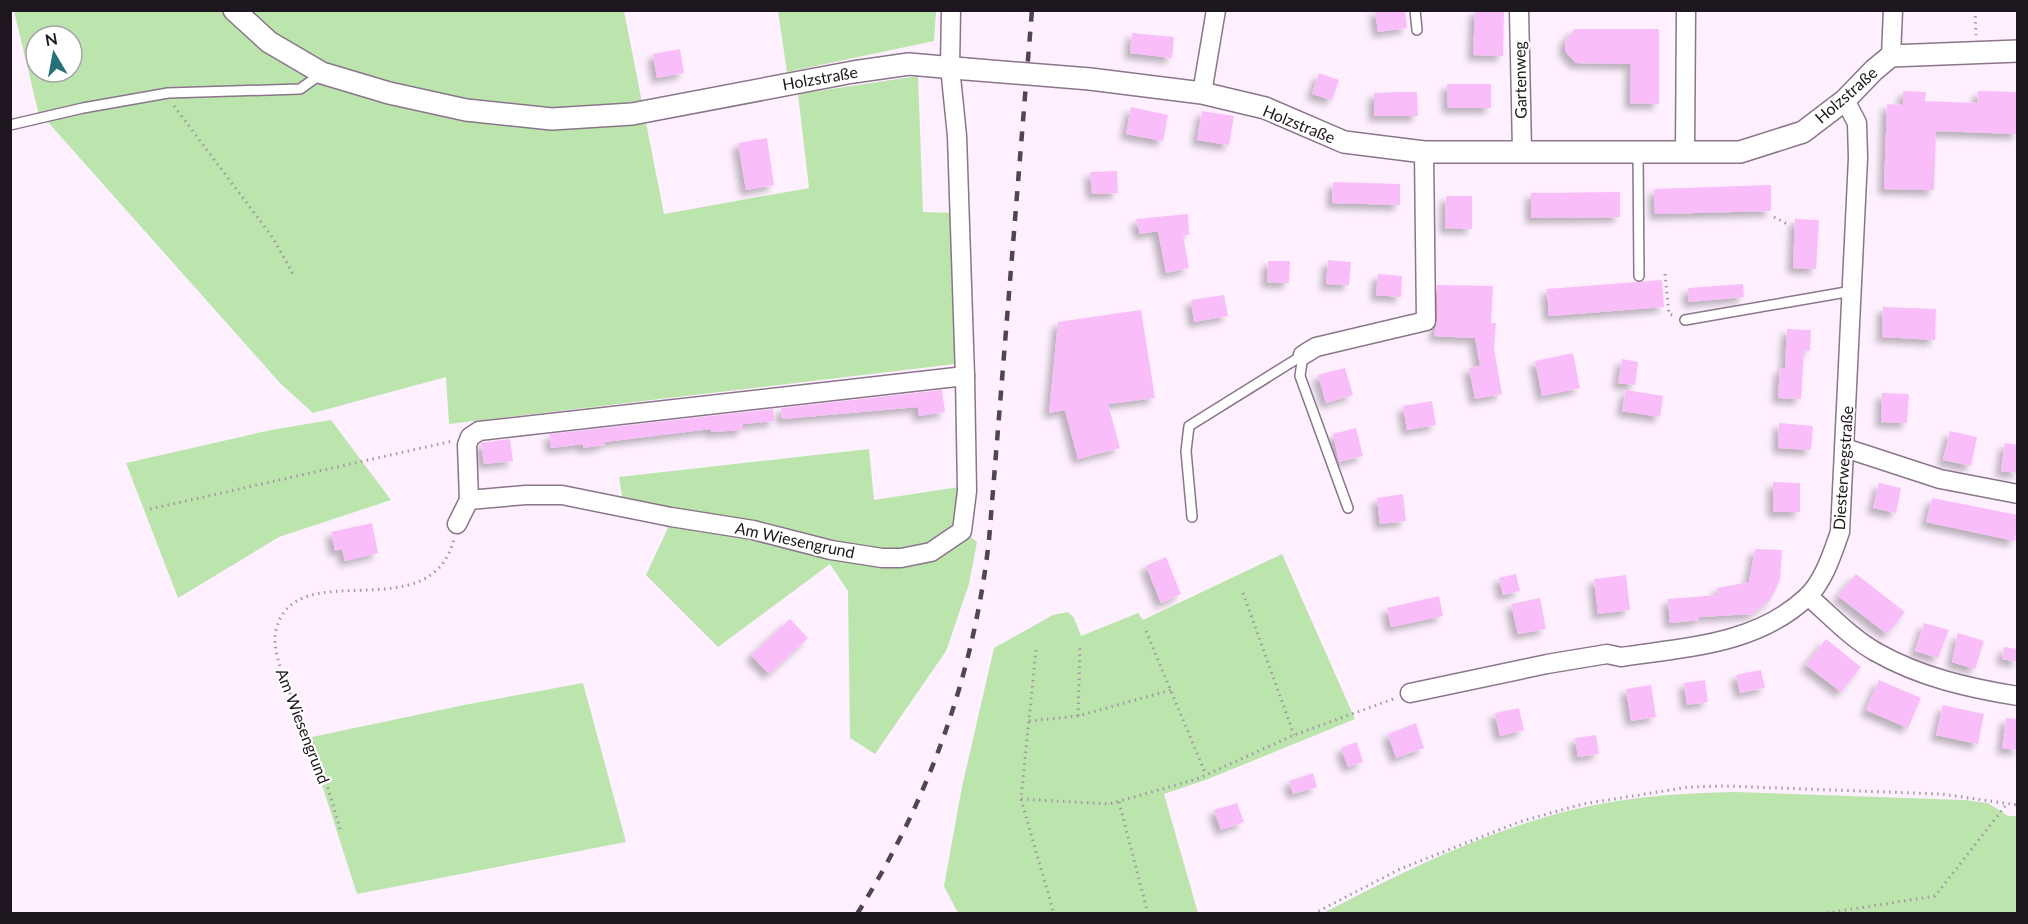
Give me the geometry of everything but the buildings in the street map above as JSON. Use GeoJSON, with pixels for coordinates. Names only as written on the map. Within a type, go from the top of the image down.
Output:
{"type":"FeatureCollection","features":[{"type":"Feature","properties":{"kind":"street","name":"Holzstraße"},"geometry":{"type":"LineString","coordinates":[[234,10],[269,42],[322,73],[389,93],[465,110],[552,119],[632,114],[909,64],[1090,79],[1202,93],[1265,108],[1344,142],[1424,152],[1522,150],[1740,152],[1803,132],[1845,100],[1874,70],[1892,56],[2018,51]]}},
{"type":"Feature","properties":{"kind":"street","name":"Am Wiesengrund"},"geometry":{"type":"LineString","coordinates":[[469,500],[526,495],[562,495],[671,517],[753,530],[831,550],[882,558],[901,558],[931,552],[962,531],[967,491],[965,376],[957,136],[958,68],[951,10]]}},
{"type":"Feature","properties":{"kind":"street"},"geometry":{"type":"LineString","coordinates":[[1202,93],[1216,10]]}},
{"type":"Feature","properties":{"kind":"street","name":"Gartenweg"},"geometry":{"type":"LineString","coordinates":[[1519,10],[1522,150]]}},
{"type":"Feature","properties":{"kind":"street"},"geometry":{"type":"LineString","coordinates":[[1685,152],[1686,10]]}},
{"type":"Feature","properties":{"kind":"street"},"geometry":{"type":"LineString","coordinates":[[1892,56],[1893,10]]}},
{"type":"Feature","properties":{"kind":"street","name":"Diesterwegstraße"},"geometry":{"type":"LineString","coordinates":[[1410,693],[1547,664],[1607,654],[1621,657],[1733,639],[1773,622],[1808,596],[1829,564],[1840,532],[1858,158],[1857,123],[1845,100]]}},
{"type":"Feature","properties":{"kind":"street"},"geometry":{"type":"LineString","coordinates":[[1303,355],[1316,347],[1426,321],[1424,152]]}},
{"type":"Feature","properties":{"kind":"street"},"geometry":{"type":"LineString","coordinates":[[457,524],[469,500],[467,445],[470,437],[479,431],[965,376]]}},
{"type":"Feature","properties":{"kind":"street"},"geometry":{"type":"LineString","coordinates":[[1845,448],[1940,479],[2018,494]]}},
{"type":"Feature","properties":{"kind":"street"},"geometry":{"type":"LineString","coordinates":[[1808,596],[1857,639],[1905,667],[1942,681],[2018,696]]}},
{"type":"Feature","properties":{"kind":"lane"},"geometry":{"type":"LineString","coordinates":[[1414,10],[1417,30]]}},
{"type":"Feature","properties":{"kind":"lane"},"geometry":{"type":"LineString","coordinates":[[10,124],[168,93],[300,89],[322,73]]}},
{"type":"Feature","properties":{"kind":"lane"},"geometry":{"type":"LineString","coordinates":[[1638,152],[1639,276]]}},
{"type":"Feature","properties":{"kind":"lane"},"geometry":{"type":"LineString","coordinates":[[1684,320],[1852,291]]}},
{"type":"Feature","properties":{"kind":"lane"},"geometry":{"type":"LineString","coordinates":[[1303,355],[1300,376],[1348,508]]}},
{"type":"Feature","properties":{"kind":"lane"},"geometry":{"type":"LineString","coordinates":[[1192,517],[1186,452],[1189,426],[1303,355]]}},
{"type":"Feature","properties":{"kind":"path"},"geometry":{"type":"LineString","coordinates":[[168,93],[174,105],[273,238],[293,274]]}},
{"type":"Feature","properties":{"kind":"path"},"geometry":{"type":"LineString","coordinates":[[1774,217],[1789,225]]}},
{"type":"Feature","properties":{"kind":"path"},"geometry":{"type":"LineString","coordinates":[[1665,274],[1669,314],[1684,320]]}},
{"type":"Feature","properties":{"kind":"path"},"geometry":{"type":"LineString","coordinates":[[150,509],[470,437]]}},
{"type":"Feature","properties":{"kind":"path","name":"Am Wiesengrund"},"geometry":{"type":"LineString","coordinates":[[340,829],[315,748],[276,655],[276,632],[283,612],[298,601],[315,594],[415,585],[433,575],[445,561],[457,524]]}},
{"type":"Feature","properties":{"kind":"path"},"geometry":{"type":"LineString","coordinates":[[1244,593],[1294,735]]}},
{"type":"Feature","properties":{"kind":"path"},"geometry":{"type":"LineString","coordinates":[[1146,631],[1206,775]]}},
{"type":"Feature","properties":{"kind":"path"},"geometry":{"type":"LineString","coordinates":[[1078,716],[1080,647]]}},
{"type":"Feature","properties":{"kind":"path"},"geometry":{"type":"LineString","coordinates":[[1036,650],[1021,800],[1054,914]]}},
{"type":"Feature","properties":{"kind":"path"},"geometry":{"type":"LineString","coordinates":[[1029,720],[1078,716],[1171,690]]}},
{"type":"Feature","properties":{"kind":"path"},"geometry":{"type":"LineString","coordinates":[[1021,800],[1109,804],[1206,775],[1294,735],[1410,693]]}},
{"type":"Feature","properties":{"kind":"path"},"geometry":{"type":"LineString","coordinates":[[1313,914],[1400,869],[1519,822],[1583,804],[1689,787],[1725,786],[1941,794],[2018,805]]}},
{"type":"Feature","properties":{"kind":"path"},"geometry":{"type":"LineString","coordinates":[[1119,801],[1148,914]]}},
{"type":"Feature","properties":{"kind":"path"},"geometry":{"type":"LineString","coordinates":[[1821,914],[1935,896],[2006,804]]}},
{"type":"Feature","properties":{"kind":"green space"},"geometry":{"type":"Polygon","coordinates":[[[14,11],[624,11],[664,214],[809,188],[798,94],[918,76],[923,212],[957,213],[955,364],[449,424],[446,377],[313,413],[280,383],[38,111],[32,84],[84,84],[84,24],[24,24],[24,53],[14,11]]]}},
{"type":"Feature","properties":{"kind":"green space"},"geometry":{"type":"Polygon","coordinates":[[[778,11],[936,11],[934,41],[787,72],[778,11]]]}},
{"type":"Feature","properties":{"kind":"green space"},"geometry":{"type":"Polygon","coordinates":[[[331,420],[391,500],[279,537],[178,598],[126,463],[271,430],[331,420]]]}},
{"type":"Feature","properties":{"kind":"green space"},"geometry":{"type":"Polygon","coordinates":[[[869,449],[874,500],[959,487],[955,525],[977,542],[969,584],[946,651],[875,754],[850,738],[848,591],[830,564],[718,647],[646,575],[668,528],[623,501],[619,477],[869,449]]]}},
{"type":"Feature","properties":{"kind":"green space"},"geometry":{"type":"Polygon","coordinates":[[[1282,554],[1355,719],[1208,779],[1164,794],[1198,913],[958,913],[944,886],[962,787],[994,648],[1053,615],[1068,612],[1074,618],[1081,636],[1138,613],[1143,620],[1282,554]]]}},
{"type":"Feature","properties":{"kind":"green space"},"geometry":{"type":"Polygon","coordinates":[[[583,683],[626,842],[357,894],[307,738],[583,683]]]}},
{"type":"Feature","properties":{"kind":"green space"},"geometry":{"type":"Polygon","coordinates":[[[1735,792],[1965,800],[1988,803],[2008,816],[2017,816],[2017,913],[1323,913],[1451,851],[1551,816],[1604,803],[1641,798],[1735,792]]]}},
{"type":"Feature","properties":{"kind":"railway"},"geometry":{"type":"LineString","coordinates":[[857,914],[883,871],[926,781],[960,687],[982,590],[989,540],[1032,10]]}}]}
